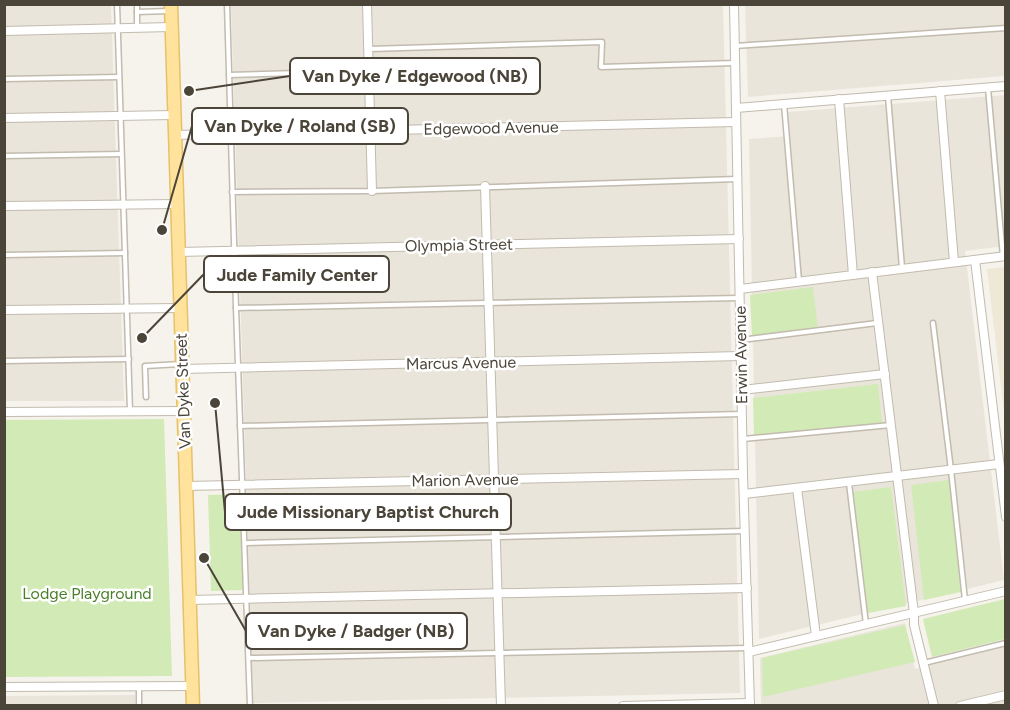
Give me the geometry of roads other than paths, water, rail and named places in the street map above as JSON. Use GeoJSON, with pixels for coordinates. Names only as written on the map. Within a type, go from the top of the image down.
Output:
{"type":"FeatureCollection","features":[{"type":"Feature","properties":{"kind":"main road","name":"Van Dyke Street"},"geometry":{"type":"LineString","coordinates":[[171,8],[193,705]]}},
{"type":"Feature","properties":{"kind":"street"},"geometry":{"type":"LineString","coordinates":[[367,4],[372,191]]}},
{"type":"Feature","properties":{"kind":"street","name":"Erwin Avenue"},"geometry":{"type":"LineString","coordinates":[[734,4],[750,704]]}},
{"type":"Feature","properties":{"kind":"street"},"geometry":{"type":"LineString","coordinates":[[4,31],[171,27]]}},
{"type":"Feature","properties":{"kind":"street"},"geometry":{"type":"LineString","coordinates":[[736,108],[1005,86]]}},
{"type":"Feature","properties":{"kind":"street"},"geometry":{"type":"LineString","coordinates":[[940,91],[954,262]]}},
{"type":"Feature","properties":{"kind":"street"},"geometry":{"type":"LineString","coordinates":[[839,99],[853,275]]}},
{"type":"Feature","properties":{"kind":"street"},"geometry":{"type":"LineString","coordinates":[[4,118],[173,115]]}},
{"type":"Feature","properties":{"kind":"street","name":"Edgewood Avenue"},"geometry":{"type":"LineString","coordinates":[[174,135],[736,122]]}},
{"type":"Feature","properties":{"kind":"street"},"geometry":{"type":"LineString","coordinates":[[485,186],[501,705]]}},
{"type":"Feature","properties":{"kind":"street"},"geometry":{"type":"LineString","coordinates":[[4,206],[177,204]]}},
{"type":"Feature","properties":{"kind":"street","name":"Olympia Street"},"geometry":{"type":"LineString","coordinates":[[178,252],[739,239]]}},
{"type":"Feature","properties":{"kind":"street"},"geometry":{"type":"LineString","coordinates":[[740,293],[799,281],[1004,256]]}},
{"type":"Feature","properties":{"kind":"street"},"geometry":{"type":"LineString","coordinates":[[975,260],[1005,517]]}},
{"type":"Feature","properties":{"kind":"street"},"geometry":{"type":"LineString","coordinates":[[872,272],[914,625],[934,705]]}},
{"type":"Feature","properties":{"kind":"street"},"geometry":{"type":"LineString","coordinates":[[4,310],[180,308]]}},
{"type":"Feature","properties":{"kind":"street","name":"Marcus Avenue"},"geometry":{"type":"LineString","coordinates":[[182,367],[238,368],[741,356]]}},
{"type":"Feature","properties":{"kind":"street"},"geometry":{"type":"LineString","coordinates":[[742,390],[885,374]]}},
{"type":"Feature","properties":{"kind":"street"},"geometry":{"type":"LineString","coordinates":[[4,412],[183,411]]}},
{"type":"Feature","properties":{"kind":"street"},"geometry":{"type":"LineString","coordinates":[[744,495],[999,464]]}},
{"type":"Feature","properties":{"kind":"street","name":"Marion Avenue"},"geometry":{"type":"LineString","coordinates":[[186,486],[743,474]]}},
{"type":"Feature","properties":{"kind":"street"},"geometry":{"type":"LineString","coordinates":[[797,488],[816,636]]}},
{"type":"Feature","properties":{"kind":"street"},"geometry":{"type":"LineString","coordinates":[[189,600],[747,588]]}},
{"type":"Feature","properties":{"kind":"street"},"geometry":{"type":"LineString","coordinates":[[749,650],[1005,591]]}},
{"type":"Feature","properties":{"kind":"street"},"geometry":{"type":"LineString","coordinates":[[4,687],[192,686]]}},
{"type":"Feature","properties":{"kind":"street"},"geometry":{"type":"LineString","coordinates":[[960,705],[1005,695]]}},
{"type":"Feature","properties":{"kind":"street"},"geometry":{"type":"LineString","coordinates":[[623,705],[750,704]]}},
{"type":"Feature","properties":{"kind":"lane"},"geometry":{"type":"LineString","coordinates":[[117,4],[130,411]]}},
{"type":"Feature","properties":{"kind":"lane"},"geometry":{"type":"LineString","coordinates":[[137,4],[137,28]]}},
{"type":"Feature","properties":{"kind":"lane"},"geometry":{"type":"LineString","coordinates":[[227,4],[250,705]]}},
{"type":"Feature","properties":{"kind":"lane"},"geometry":{"type":"LineString","coordinates":[[137,12],[171,8]]}},
{"type":"Feature","properties":{"kind":"lane"},"geometry":{"type":"LineString","coordinates":[[735,46],[1005,28]]}},
{"type":"Feature","properties":{"kind":"lane"},"geometry":{"type":"LineString","coordinates":[[368,49],[602,42],[601,67],[735,63]]}},
{"type":"Feature","properties":{"kind":"lane"},"geometry":{"type":"LineString","coordinates":[[229,75],[369,71]]}},
{"type":"Feature","properties":{"kind":"lane"},"geometry":{"type":"LineString","coordinates":[[4,79],[119,77]]}},
{"type":"Feature","properties":{"kind":"lane"},"geometry":{"type":"LineString","coordinates":[[988,87],[1004,256]]}},
{"type":"Feature","properties":{"kind":"lane"},"geometry":{"type":"LineString","coordinates":[[888,96],[902,268]]}},
{"type":"Feature","properties":{"kind":"lane"},"geometry":{"type":"LineString","coordinates":[[783,104],[799,281]]}},
{"type":"Feature","properties":{"kind":"lane"},"geometry":{"type":"LineString","coordinates":[[4,156],[121,154]]}},
{"type":"Feature","properties":{"kind":"lane"},"geometry":{"type":"LineString","coordinates":[[232,192],[372,191],[737,179]]}},
{"type":"Feature","properties":{"kind":"lane"},"geometry":{"type":"LineString","coordinates":[[4,255],[125,253]]}},
{"type":"Feature","properties":{"kind":"lane"},"geometry":{"type":"LineString","coordinates":[[236,308],[489,303],[740,293]]}},
{"type":"Feature","properties":{"kind":"lane"},"geometry":{"type":"LineString","coordinates":[[741,340],[878,323]]}},
{"type":"Feature","properties":{"kind":"lane"},"geometry":{"type":"LineString","coordinates":[[933,323],[965,600]]}},
{"type":"Feature","properties":{"kind":"lane"},"geometry":{"type":"LineString","coordinates":[[4,361],[129,359]]}},
{"type":"Feature","properties":{"kind":"lane"},"geometry":{"type":"LineString","coordinates":[[146,397],[145,366],[182,367]]}},
{"type":"Feature","properties":{"kind":"lane"},"geometry":{"type":"LineString","coordinates":[[240,426],[742,414]]}},
{"type":"Feature","properties":{"kind":"lane"},"geometry":{"type":"LineString","coordinates":[[743,439],[891,425]]}},
{"type":"Feature","properties":{"kind":"lane"},"geometry":{"type":"LineString","coordinates":[[849,482],[866,624]]}},
{"type":"Feature","properties":{"kind":"lane"},"geometry":{"type":"LineString","coordinates":[[244,543],[745,531]]}},
{"type":"Feature","properties":{"kind":"lane"},"geometry":{"type":"LineString","coordinates":[[923,663],[1005,643]]}},
{"type":"Feature","properties":{"kind":"lane"},"geometry":{"type":"LineString","coordinates":[[249,658],[500,652],[749,650]]}},
{"type":"Feature","properties":{"kind":"lane"},"geometry":{"type":"LineString","coordinates":[[138,686],[139,705]]}},
{"type":"Feature","properties":{"kind":"place","name":"Van Dyke / Edgewood (NB)"},"geometry":{"type":"Point","coordinates":[189,91]}},
{"type":"Feature","properties":{"kind":"place","name":"Van Dyke / Roland (SB)"},"geometry":{"type":"Point","coordinates":[162,230]}},
{"type":"Feature","properties":{"kind":"place","name":"Jude Family Center"},"geometry":{"type":"Point","coordinates":[142,338]}},
{"type":"Feature","properties":{"kind":"place","name":"Jude Missionary Baptist Church"},"geometry":{"type":"Point","coordinates":[215,403]}},
{"type":"Feature","properties":{"kind":"place","name":"Van Dyke / Badger (NB)"},"geometry":{"type":"Point","coordinates":[204,558]}},
{"type":"Feature","properties":{"kind":"park label","name":"Lodge Playground"},"geometry":{"type":"Point","coordinates":[87,593]}}]}
